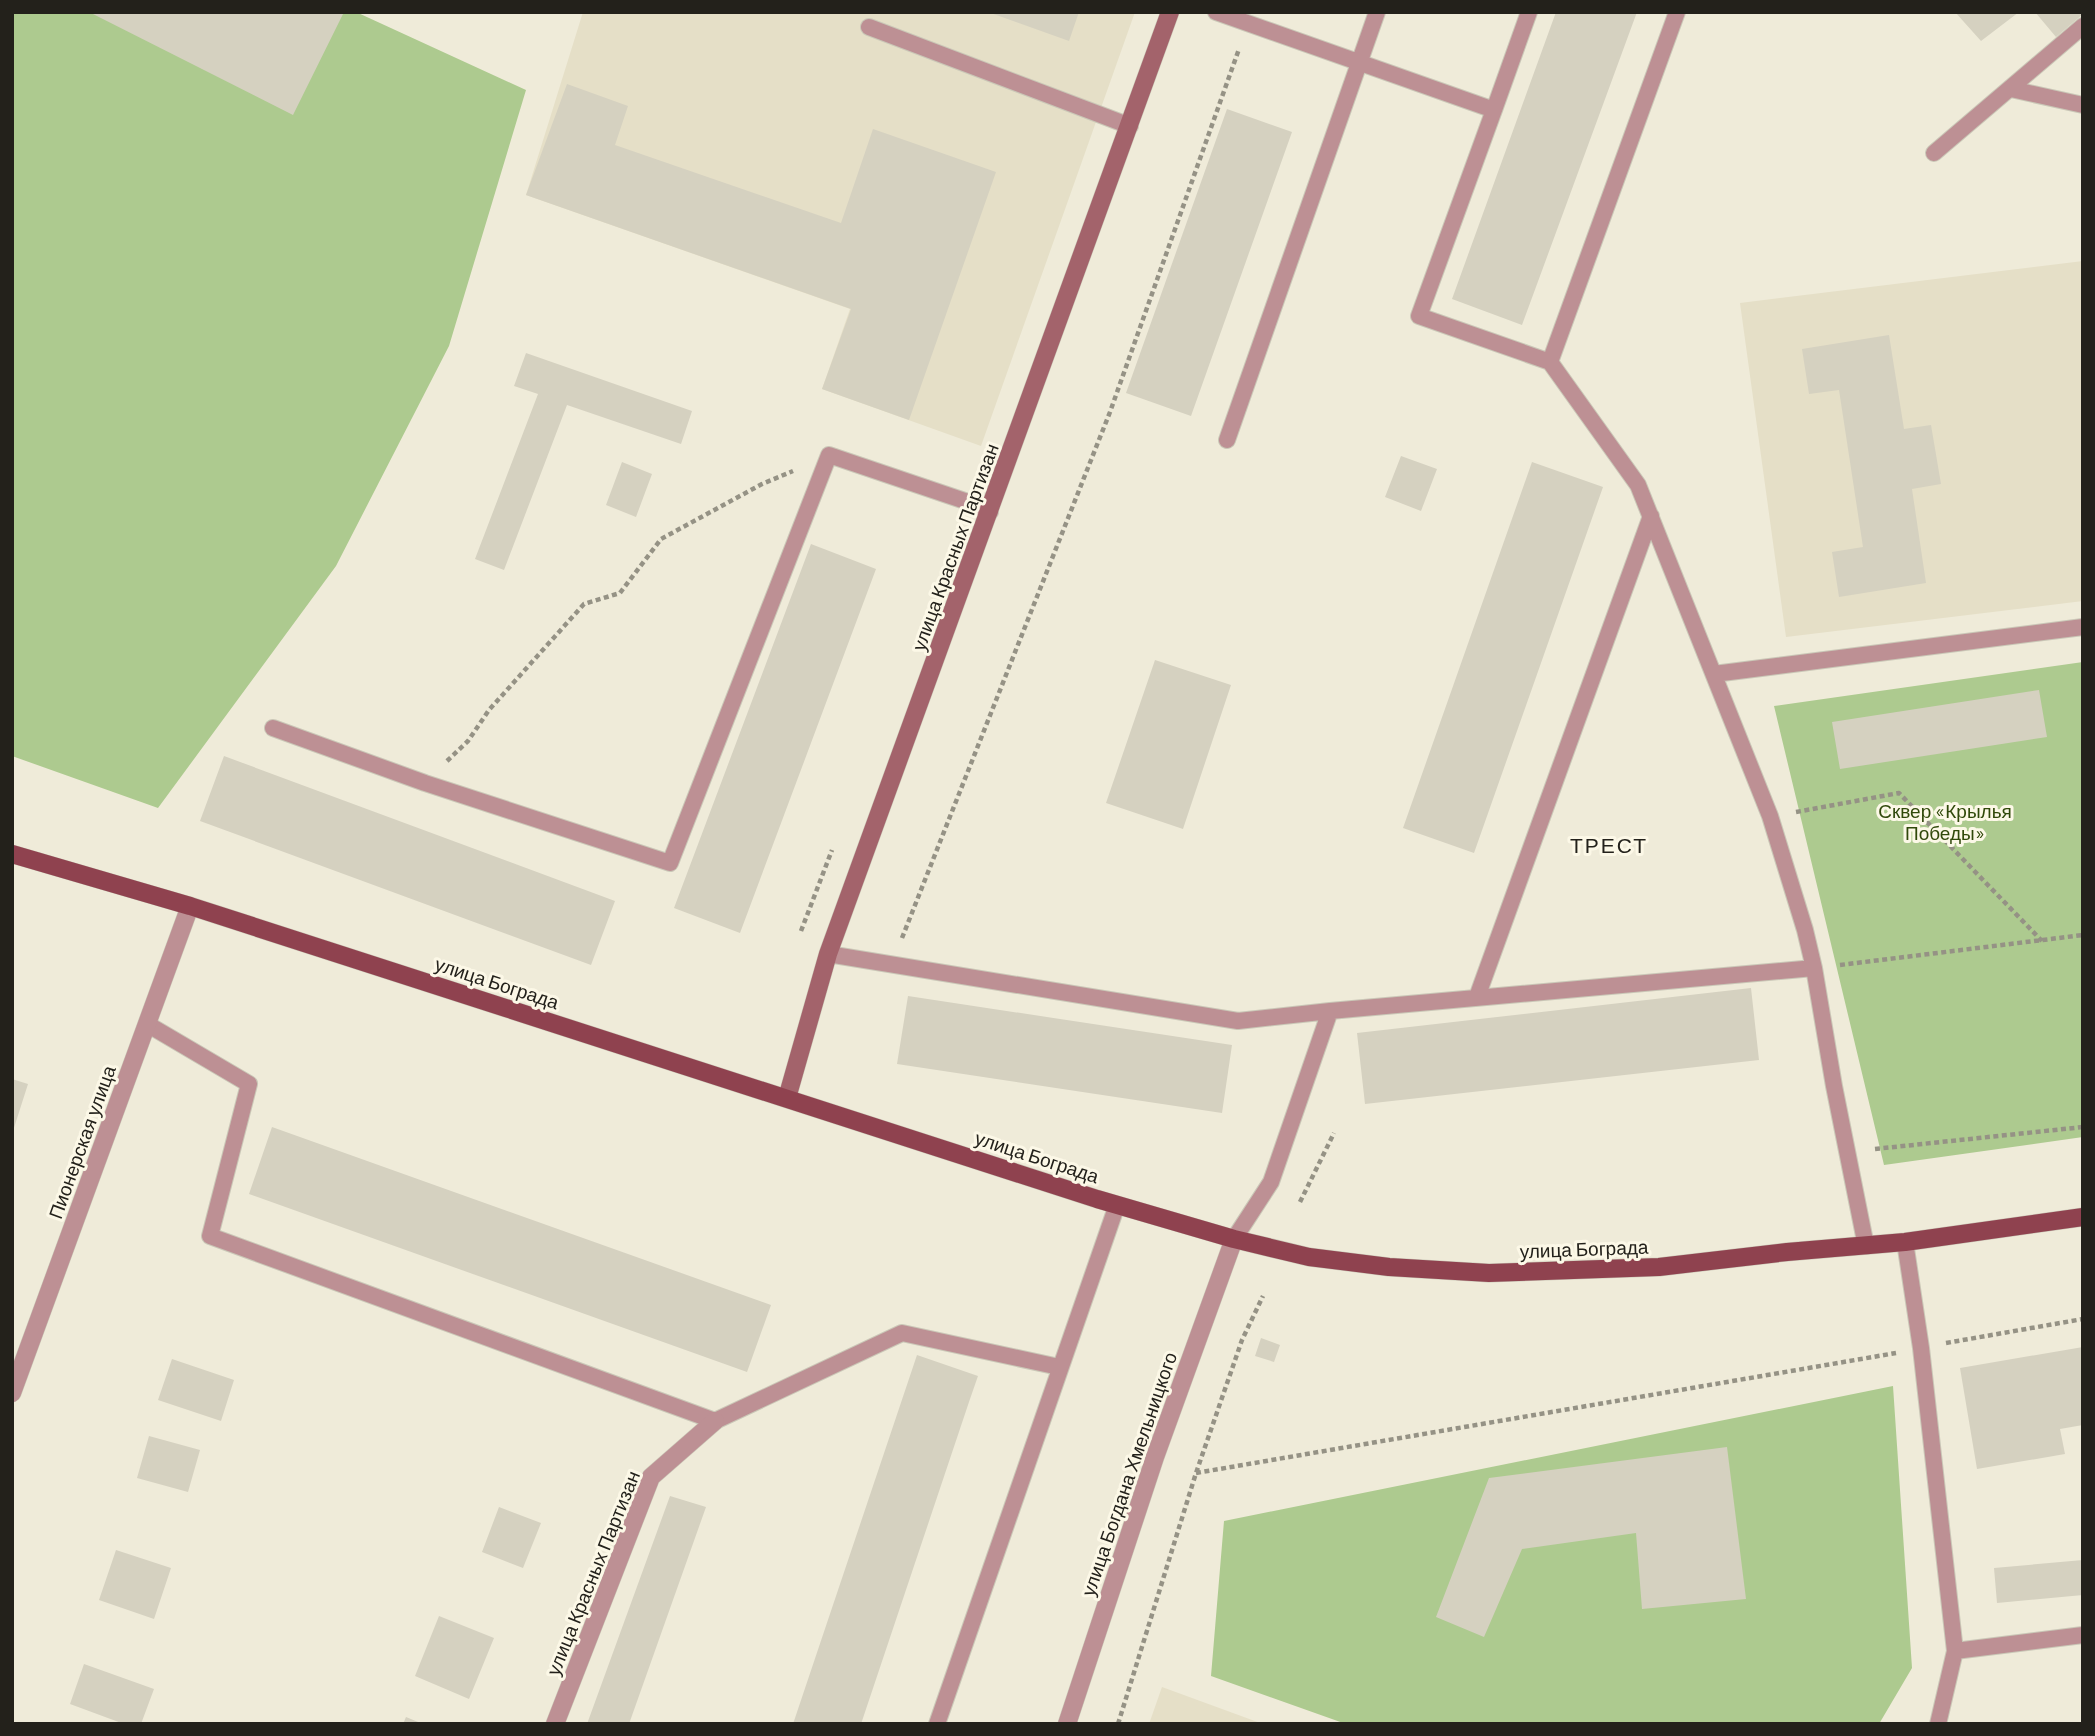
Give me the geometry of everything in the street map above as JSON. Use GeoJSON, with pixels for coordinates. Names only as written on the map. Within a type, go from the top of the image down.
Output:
{"type":"FeatureCollection","features":[{"type":"Feature","properties":{"kind":"main road","name":"улица Красных Партизан"},"geometry":{"type":"LineString","coordinates":[[787,1098],[828,954],[1170,12]]}},
{"type":"Feature","properties":{"kind":"main road","name":"улица Бограда"},"geometry":{"type":"LineString","coordinates":[[12,855],[190,906],[1117,1205],[1234,1239],[1310,1257],[1390,1267],[1489,1273],[1659,1267],[1905,1242],[2083,1217]]}},
{"type":"Feature","properties":{"kind":"street","name":"Пионерская улица"},"geometry":{"type":"LineString","coordinates":[[12,1393],[190,906]]}},
{"type":"Feature","properties":{"kind":"street","name":"улица Богдана Хмельницкого"},"geometry":{"type":"LineString","coordinates":[[1067,1724],[1155,1457],[1234,1239]]}},
{"type":"Feature","properties":{"kind":"street","name":"улица Красных Партизан"},"geometry":{"type":"LineString","coordinates":[[555,1724],[652,1477],[715,1421]]}},
{"type":"Feature","properties":{"kind":"lane"},"geometry":{"type":"LineString","coordinates":[[1216,12],[1494,110]]}},
{"type":"Feature","properties":{"kind":"lane"},"geometry":{"type":"LineString","coordinates":[[1227,440],[1377,12]]}},
{"type":"Feature","properties":{"kind":"lane"},"geometry":{"type":"LineString","coordinates":[[1530,12],[1419,316],[1550,362],[1638,485],[1770,816],[1814,968],[1866,1246]]}},
{"type":"Feature","properties":{"kind":"lane"},"geometry":{"type":"LineString","coordinates":[[1550,362],[1677,12]]}},
{"type":"Feature","properties":{"kind":"lane"},"geometry":{"type":"LineString","coordinates":[[1934,153],[2083,26]]}},
{"type":"Feature","properties":{"kind":"lane"},"geometry":{"type":"LineString","coordinates":[[869,27],[1130,126]]}},
{"type":"Feature","properties":{"kind":"lane"},"geometry":{"type":"LineString","coordinates":[[2011,89],[2083,105]]}},
{"type":"Feature","properties":{"kind":"lane"},"geometry":{"type":"LineString","coordinates":[[273,728],[425,783],[670,863],[830,455],[990,512]]}},
{"type":"Feature","properties":{"kind":"lane"},"geometry":{"type":"LineString","coordinates":[[1477,997],[1650,516]]}},
{"type":"Feature","properties":{"kind":"lane"},"geometry":{"type":"LineString","coordinates":[[1714,674],[2083,626]]}},
{"type":"Feature","properties":{"kind":"lane"},"geometry":{"type":"LineString","coordinates":[[828,954],[1238,1021],[1814,968]]}},
{"type":"Feature","properties":{"kind":"lane"},"geometry":{"type":"LineString","coordinates":[[1234,1239],[1270,1182],[1330,1011]]}},
{"type":"Feature","properties":{"kind":"lane"},"geometry":{"type":"LineString","coordinates":[[147,1024],[249,1084],[210,1236],[715,1421],[902,1333],[1059,1367]]}},
{"type":"Feature","properties":{"kind":"lane"},"geometry":{"type":"LineString","coordinates":[[937,1724],[1117,1205]]}},
{"type":"Feature","properties":{"kind":"lane"},"geometry":{"type":"LineString","coordinates":[[1905,1242],[1921,1348],[1955,1651],[1938,1724]]}},
{"type":"Feature","properties":{"kind":"lane"},"geometry":{"type":"LineString","coordinates":[[1955,1651],[2083,1635]]}},
{"type":"Feature","properties":{"kind":"path"},"geometry":{"type":"LineString","coordinates":[[891,966],[1110,411],[1248,24]]}},
{"type":"Feature","properties":{"kind":"path"},"geometry":{"type":"LineString","coordinates":[[425,783],[468,741],[489,710],[584,604],[621,593],[662,538],[762,484],[830,455]]}},
{"type":"Feature","properties":{"kind":"path"},"geometry":{"type":"LineString","coordinates":[[1770,816],[1899,793],[2042,941]]}},
{"type":"Feature","properties":{"kind":"path"},"geometry":{"type":"LineString","coordinates":[[1814,968],[2083,935]]}},
{"type":"Feature","properties":{"kind":"path"},"geometry":{"type":"LineString","coordinates":[[1847,1152],[2083,1127]]}},
{"type":"Feature","properties":{"kind":"path"},"geometry":{"type":"LineString","coordinates":[[1300,1202],[1334,1133]]}},
{"type":"Feature","properties":{"kind":"path"},"geometry":{"type":"LineString","coordinates":[[1118,1724],[1196,1473],[1242,1340],[1263,1296]]}},
{"type":"Feature","properties":{"kind":"path"},"geometry":{"type":"LineString","coordinates":[[1196,1473],[2083,1320]]}},
{"type":"Feature","properties":{"kind":"shaded area"},"geometry":{"type":"Polygon","coordinates":[[[583,12],[1135,12],[981,446],[822,389],[850,309],[526,195],[583,12]]]}},
{"type":"Feature","properties":{"kind":"shaded area"},"geometry":{"type":"Polygon","coordinates":[[[2083,261],[2083,601],[1786,637],[1740,303],[2083,261]]]}},
{"type":"Feature","properties":{"kind":"shaded area"},"geometry":{"type":"Polygon","coordinates":[[[1162,1687],[1263,1724],[1149,1724],[1162,1687]]]}},
{"type":"Feature","properties":{"kind":"green space"},"geometry":{"type":"Polygon","coordinates":[[[12,12],[356,12],[526,90],[449,346],[336,566],[158,808],[12,756],[12,12]]]}},
{"type":"Feature","properties":{"kind":"green space","name":"Сквер «Крылья Победы»"},"geometry":{"type":"Polygon","coordinates":[[[2083,662],[2083,1137],[1884,1165],[1774,706],[2083,662]]]}},
{"type":"Feature","properties":{"kind":"green space"},"geometry":{"type":"Polygon","coordinates":[[[1893,1386],[1912,1668],[1879,1724],[1346,1724],[1211,1676],[1224,1521],[1893,1386]]]}},
{"type":"Feature","properties":{"kind":"building"},"geometry":{"type":"Polygon","coordinates":[[[89,12],[344,12],[293,115],[89,12]]]}},
{"type":"Feature","properties":{"kind":"building"},"geometry":{"type":"Polygon","coordinates":[[[988,12],[1079,12],[1069,41],[988,12]]]}},
{"type":"Feature","properties":{"kind":"building"},"geometry":{"type":"Polygon","coordinates":[[[1556,12],[1637,12],[1522,325],[1452,299],[1556,12]]]}},
{"type":"Feature","properties":{"kind":"building"},"geometry":{"type":"Polygon","coordinates":[[[1955,12],[2019,12],[1981,41],[1955,12]]]}},
{"type":"Feature","properties":{"kind":"building"},"geometry":{"type":"Polygon","coordinates":[[[2035,12],[2083,12],[2083,14],[2056,37],[2035,12]]]}},
{"type":"Feature","properties":{"kind":"building"},"geometry":{"type":"Polygon","coordinates":[[[567,84],[628,106],[615,145],[841,223],[873,129],[996,172],[909,420],[822,389],[851,309],[526,195],[567,84]]]}},
{"type":"Feature","properties":{"kind":"building"},"geometry":{"type":"Polygon","coordinates":[[[1227,109],[1292,132],[1191,416],[1126,393],[1227,109]]]}},
{"type":"Feature","properties":{"kind":"building"},"geometry":{"type":"Polygon","coordinates":[[[1889,335],[1904,429],[1931,425],[1941,484],[1912,489],[1926,583],[1839,597],[1832,552],[1863,547],[1839,390],[1809,394],[1802,349],[1889,335]]]}},
{"type":"Feature","properties":{"kind":"building"},"geometry":{"type":"Polygon","coordinates":[[[526,353],[692,411],[681,444],[567,405],[504,570],[475,559],[538,394],[514,386],[526,353]]]}},
{"type":"Feature","properties":{"kind":"building"},"geometry":{"type":"Polygon","coordinates":[[[1401,456],[1437,469],[1421,511],[1385,497],[1401,456]]]}},
{"type":"Feature","properties":{"kind":"building"},"geometry":{"type":"Polygon","coordinates":[[[622,462],[652,474],[636,517],[606,505],[622,462]]]}},
{"type":"Feature","properties":{"kind":"building"},"geometry":{"type":"Polygon","coordinates":[[[1532,462],[1603,487],[1474,853],[1403,828],[1532,462]]]}},
{"type":"Feature","properties":{"kind":"building"},"geometry":{"type":"Polygon","coordinates":[[[811,544],[876,569],[740,933],[674,908],[811,544]]]}},
{"type":"Feature","properties":{"kind":"building"},"geometry":{"type":"Polygon","coordinates":[[[1155,660],[1231,685],[1183,829],[1106,803],[1155,660]]]}},
{"type":"Feature","properties":{"kind":"building"},"geometry":{"type":"Polygon","coordinates":[[[2039,690],[2047,737],[1840,769],[1832,722],[2039,690]]]}},
{"type":"Feature","properties":{"kind":"building"},"geometry":{"type":"Polygon","coordinates":[[[224,756],[615,901],[591,965],[200,821],[224,756]]]}},
{"type":"Feature","properties":{"kind":"building"},"geometry":{"type":"Polygon","coordinates":[[[1751,988],[1759,1060],[1365,1104],[1357,1033],[1751,988]]]}},
{"type":"Feature","properties":{"kind":"building"},"geometry":{"type":"Polygon","coordinates":[[[908,996],[1232,1045],[1222,1113],[897,1064],[908,996]]]}},
{"type":"Feature","properties":{"kind":"building"},"geometry":{"type":"Polygon","coordinates":[[[12,1079],[28,1084],[13,1131],[12,1131],[12,1079]]]}},
{"type":"Feature","properties":{"kind":"building"},"geometry":{"type":"Polygon","coordinates":[[[272,1127],[771,1305],[747,1372],[249,1194],[272,1127]]]}},
{"type":"Feature","properties":{"kind":"building"},"geometry":{"type":"Polygon","coordinates":[[[1261,1338],[1280,1345],[1274,1362],[1255,1356],[1261,1338]]]}},
{"type":"Feature","properties":{"kind":"building"},"geometry":{"type":"Polygon","coordinates":[[[2083,1347],[2083,1425],[2060,1429],[2065,1454],[1977,1469],[1960,1368],[2083,1347]]]}},
{"type":"Feature","properties":{"kind":"building"},"geometry":{"type":"Polygon","coordinates":[[[917,1355],[978,1376],[861,1724],[793,1724],[917,1355]]]}},
{"type":"Feature","properties":{"kind":"building"},"geometry":{"type":"Polygon","coordinates":[[[172,1359],[234,1380],[221,1421],[158,1400],[172,1359]]]}},
{"type":"Feature","properties":{"kind":"building"},"geometry":{"type":"Polygon","coordinates":[[[149,1436],[200,1450],[188,1492],[137,1478],[149,1436]]]}},
{"type":"Feature","properties":{"kind":"building"},"geometry":{"type":"Polygon","coordinates":[[[1727,1447],[1746,1599],[1642,1609],[1636,1533],[1522,1549],[1484,1637],[1436,1617],[1489,1478],[1727,1447]]]}},
{"type":"Feature","properties":{"kind":"building"},"geometry":{"type":"Polygon","coordinates":[[[670,1496],[706,1507],[629,1724],[587,1724],[670,1496]]]}},
{"type":"Feature","properties":{"kind":"building"},"geometry":{"type":"Polygon","coordinates":[[[499,1507],[541,1523],[523,1568],[482,1552],[499,1507]]]}},
{"type":"Feature","properties":{"kind":"building"},"geometry":{"type":"Polygon","coordinates":[[[116,1550],[171,1568],[154,1619],[99,1600],[116,1550]]]}},
{"type":"Feature","properties":{"kind":"building"},"geometry":{"type":"Polygon","coordinates":[[[2083,1560],[2083,1595],[1997,1603],[1994,1568],[2083,1560]]]}},
{"type":"Feature","properties":{"kind":"building"},"geometry":{"type":"Polygon","coordinates":[[[439,1616],[494,1638],[469,1699],[415,1676],[439,1616]]]}},
{"type":"Feature","properties":{"kind":"building"},"geometry":{"type":"Polygon","coordinates":[[[84,1664],[154,1689],[141,1724],[124,1724],[70,1704],[84,1664]]]}},
{"type":"Feature","properties":{"kind":"building"},"geometry":{"type":"Polygon","coordinates":[[[406,1717],[423,1724],[403,1724],[406,1717]]]}},
{"type":"Feature","properties":{"kind":"district","name":"ТРЕСТ"},"geometry":{"type":"Point","coordinates":[1609,846]}}]}
